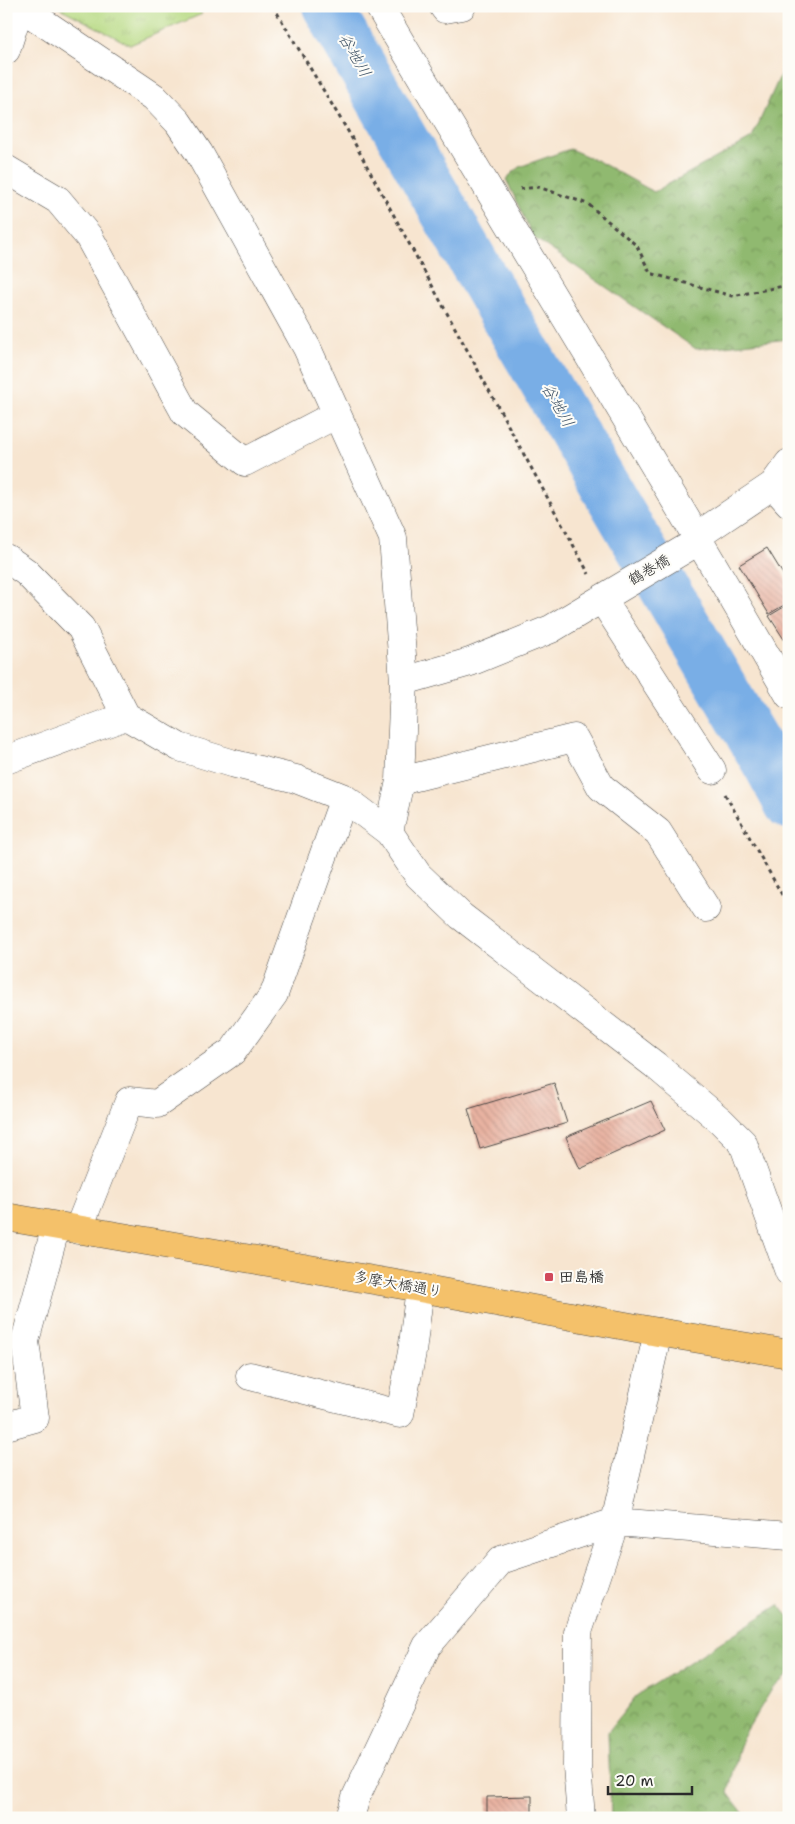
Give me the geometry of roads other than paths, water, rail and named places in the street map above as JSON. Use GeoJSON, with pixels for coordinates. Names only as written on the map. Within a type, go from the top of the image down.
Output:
{"type":"FeatureCollection","features":[{"type":"Feature","properties":{"kind":"main road","name":"多摩大橋通り"},"geometry":{"type":"LineString","coordinates":[[6,1217],[789,1354]]}},
{"type":"Feature","properties":{"kind":"street"},"geometry":{"type":"LineString","coordinates":[[6,50],[20,6],[154,97],[178,122],[198,153],[307,348],[393,538],[404,681],[400,781],[389,832]]}},
{"type":"Feature","properties":{"kind":"street"},"geometry":{"type":"LineString","coordinates":[[379,6],[789,695]]}},
{"type":"Feature","properties":{"kind":"street"},"geometry":{"type":"LineString","coordinates":[[443,6],[445,9],[462,6]]}},
{"type":"Feature","properties":{"kind":"street"},"geometry":{"type":"LineString","coordinates":[[6,169],[58,200],[88,237],[185,413],[245,462],[337,414]]}},
{"type":"Feature","properties":{"kind":"street","name":"鶴巻橋"},"geometry":{"type":"LineString","coordinates":[[404,681],[470,662],[551,629],[696,541],[781,494],[789,463]]}},
{"type":"Feature","properties":{"kind":"street"},"geometry":{"type":"LineString","coordinates":[[6,558],[26,572],[81,628],[126,716],[179,748],[296,779],[344,798],[389,832],[418,875],[461,916],[655,1065],[721,1121],[743,1143],[789,1272]]}},
{"type":"Feature","properties":{"kind":"street"},"geometry":{"type":"LineString","coordinates":[[605,596],[712,770]]}},
{"type":"Feature","properties":{"kind":"street"},"geometry":{"type":"LineString","coordinates":[[6,760],[126,716]]}},
{"type":"Feature","properties":{"kind":"street"},"geometry":{"type":"LineString","coordinates":[[400,781],[574,738],[601,787],[658,832],[706,908]]}},
{"type":"Feature","properties":{"kind":"street"},"geometry":{"type":"LineString","coordinates":[[6,1426],[35,1418],[26,1342],[67,1228],[129,1101],[157,1104],[234,1051],[274,994],[344,798]]}},
{"type":"Feature","properties":{"kind":"street"},"geometry":{"type":"LineString","coordinates":[[250,1376],[400,1414],[412,1352],[420,1288]]}},
{"type":"Feature","properties":{"kind":"street"},"geometry":{"type":"LineString","coordinates":[[581,1818],[577,1766],[578,1632],[615,1522],[658,1332]]}},
{"type":"Feature","properties":{"kind":"street"},"geometry":{"type":"LineString","coordinates":[[350,1818],[356,1797],[427,1646],[500,1560],[615,1522],[789,1536]]}},
{"type":"Feature","properties":{"kind":"waterway","name":"谷地川"},"geometry":{"type":"LineString","coordinates":[[327,6],[474,263],[789,804]]}},
{"type":"Feature","properties":{"kind":"place","name":"田島橋"},"geometry":{"type":"Point","coordinates":[549,1277]}}]}
